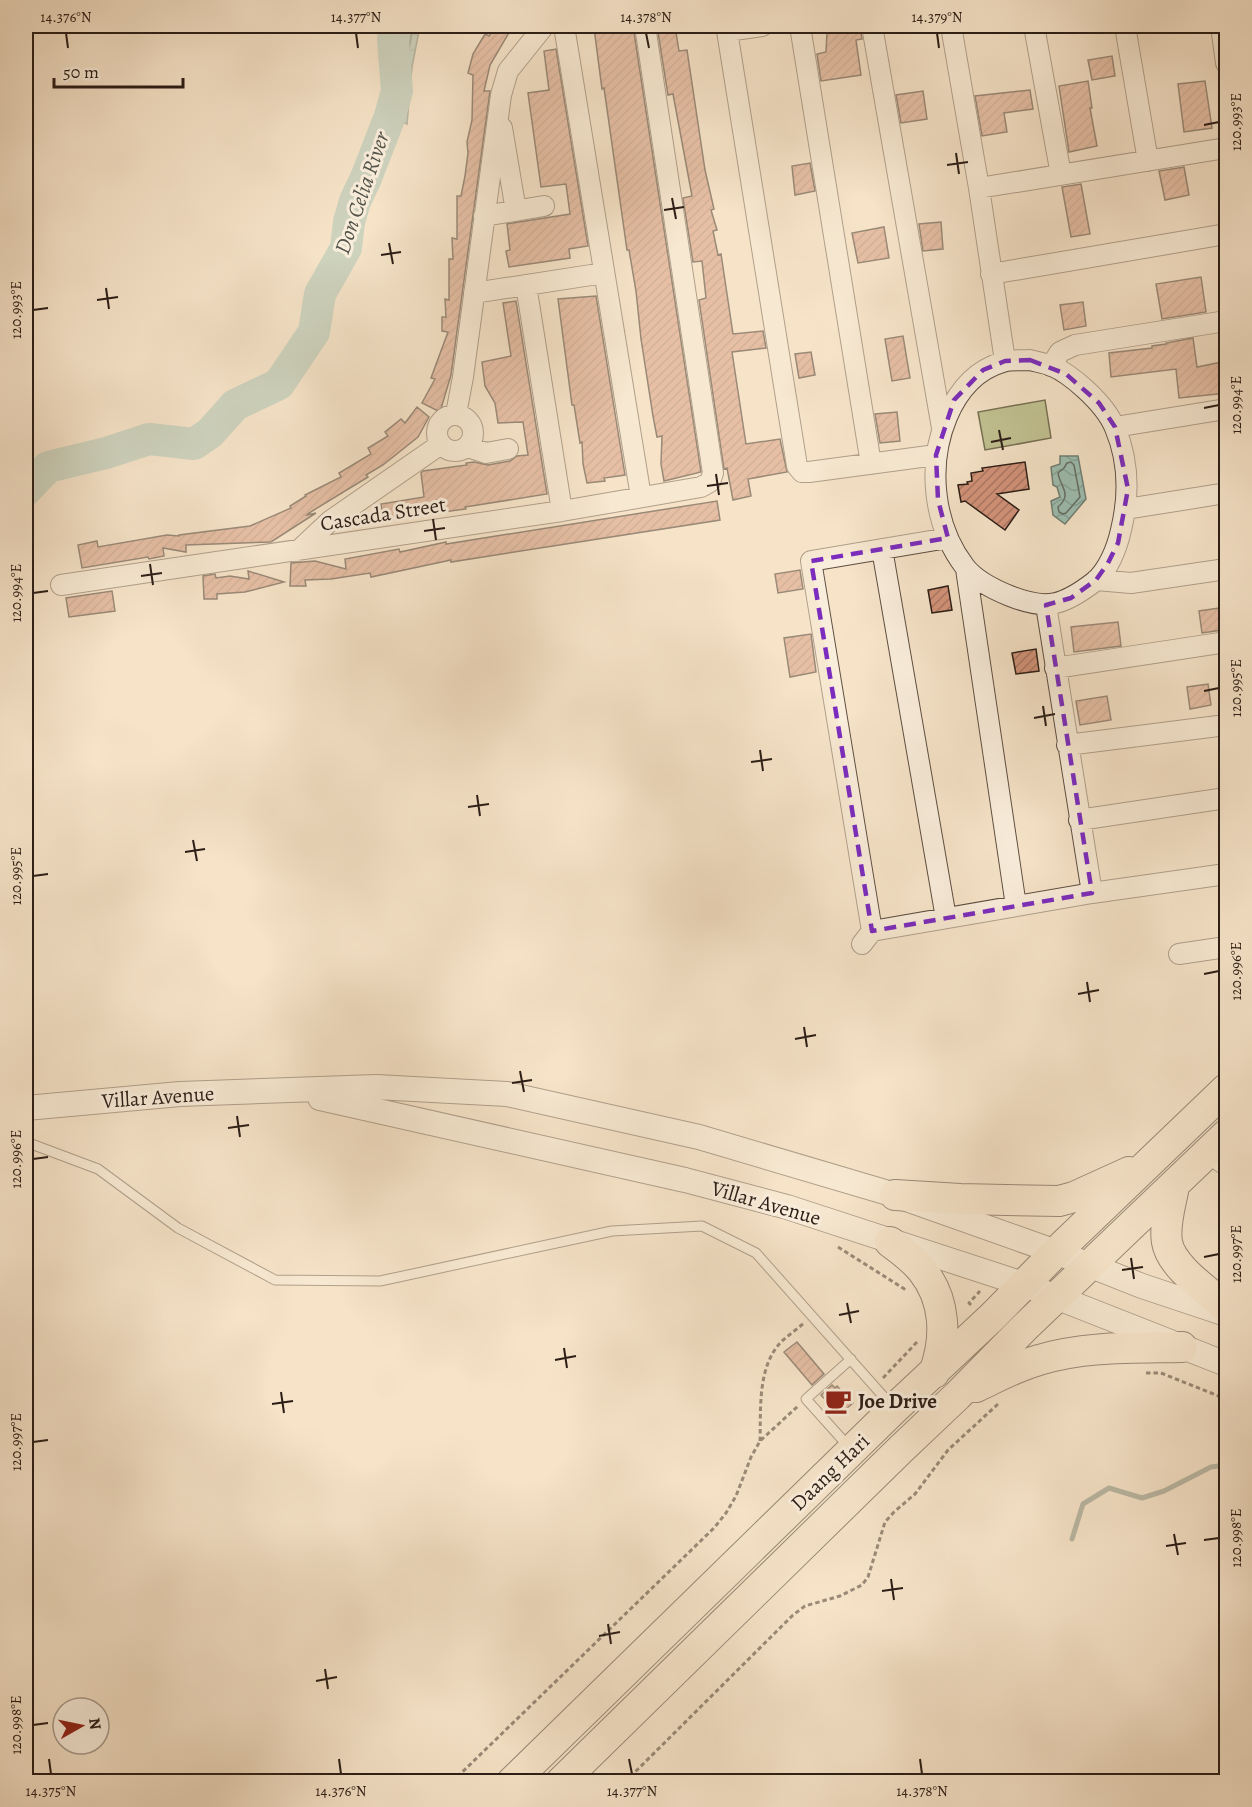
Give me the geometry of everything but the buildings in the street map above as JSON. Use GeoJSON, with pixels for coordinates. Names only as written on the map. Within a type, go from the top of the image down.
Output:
{"type":"FeatureCollection","features":[{"type":"Feature","properties":{"kind":"main road","name":"Daang Hari"},"geometry":{"type":"LineString","coordinates":[[512,1782],[894,1409],[1227,1089]]}},
{"type":"Feature","properties":{"kind":"main road","name":"Daang Hari"},"geometry":{"type":"LineString","coordinates":[[561,1782],[1089,1265],[1174,1186],[1215,1164],[1227,1135]]}},
{"type":"Feature","properties":{"kind":"main road"},"geometry":{"type":"LineString","coordinates":[[896,1195],[1035,1202],[1059,1201],[1074,1197],[1151,1162]]}},
{"type":"Feature","properties":{"kind":"main road"},"geometry":{"type":"LineString","coordinates":[[1174,1186],[1167,1229],[1167,1243],[1171,1255],[1185,1271],[1227,1307]]}},
{"type":"Feature","properties":{"kind":"main road"},"geometry":{"type":"LineString","coordinates":[[890,1242],[907,1254],[934,1288],[941,1309],[943,1325],[943,1341],[934,1373]]}},
{"type":"Feature","properties":{"kind":"main road"},"geometry":{"type":"LineString","coordinates":[[957,1396],[1017,1368],[1055,1356],[1116,1349],[1182,1347]]}},
{"type":"Feature","properties":{"kind":"street"},"geometry":{"type":"LineString","coordinates":[[456,414],[501,94],[508,71],[544,26]]}},
{"type":"Feature","properties":{"kind":"street"},"geometry":{"type":"LineString","coordinates":[[564,26],[641,497]]}},
{"type":"Feature","properties":{"kind":"street","name":"Cascada Street"},"geometry":{"type":"LineString","coordinates":[[61,585],[562,511],[700,487],[710,482],[713,472],[645,26]]}},
{"type":"Feature","properties":{"kind":"street"},"geometry":{"type":"LineString","coordinates":[[762,26],[727,31],[797,466],[802,472],[809,472],[936,455]]}},
{"type":"Feature","properties":{"kind":"street"},"geometry":{"type":"LineString","coordinates":[[800,26],[871,464]]}},
{"type":"Feature","properties":{"kind":"street"},"geometry":{"type":"LineString","coordinates":[[872,26],[942,428]]}},
{"type":"Feature","properties":{"kind":"street"},"geometry":{"type":"LineString","coordinates":[[951,26],[979,188],[1005,361]]}},
{"type":"Feature","properties":{"kind":"street"},"geometry":{"type":"LineString","coordinates":[[1034,26],[1061,174]]}},
{"type":"Feature","properties":{"kind":"street"},"geometry":{"type":"LineString","coordinates":[[1125,26],[1148,160]]}},
{"type":"Feature","properties":{"kind":"street"},"geometry":{"type":"LineString","coordinates":[[1221,26],[1227,63]]}},
{"type":"Feature","properties":{"kind":"street"},"geometry":{"type":"LineString","coordinates":[[499,109],[516,211]]}},
{"type":"Feature","properties":{"kind":"street"},"geometry":{"type":"LineString","coordinates":[[979,188],[1227,148]]}},
{"type":"Feature","properties":{"kind":"street"},"geometry":{"type":"LineString","coordinates":[[484,216],[544,206]]}},
{"type":"Feature","properties":{"kind":"street"},"geometry":{"type":"LineString","coordinates":[[991,274],[1227,234]]}},
{"type":"Feature","properties":{"kind":"street"},"geometry":{"type":"LineString","coordinates":[[474,293],[604,273]]}},
{"type":"Feature","properties":{"kind":"street"},"geometry":{"type":"LineString","coordinates":[[526,285],[562,511]]}},
{"type":"Feature","properties":{"kind":"street"},"geometry":{"type":"LineString","coordinates":[[1051,366],[1060,352],[1075,345],[1227,321]]}},
{"type":"Feature","properties":{"kind":"street"},"geometry":{"type":"LineString","coordinates":[[1030,360],[1051,366],[1066,374],[1100,403],[1115,428],[1126,471],[1128,489],[1126,509],[1118,543],[1108,563],[1096,580],[1071,598],[1046,605],[1021,601],[998,591],[966,569],[948,538],[941,518],[935,478],[936,455],[942,428],[954,400],[969,381],[983,370],[1005,361],[1030,360]]}},
{"type":"Feature","properties":{"kind":"street"},"geometry":{"type":"LineString","coordinates":[[1115,428],[1227,409]]}},
{"type":"Feature","properties":{"kind":"street"},"geometry":{"type":"LineString","coordinates":[[456,414],[468,419],[474,430],[472,442],[468,447],[456,451],[445,448],[437,433],[440,422],[445,417],[456,414]]}},
{"type":"Feature","properties":{"kind":"street"},"geometry":{"type":"LineString","coordinates":[[298,551],[330,521],[441,444]]}},
{"type":"Feature","properties":{"kind":"street"},"geometry":{"type":"LineString","coordinates":[[468,447],[486,453],[508,449]]}},
{"type":"Feature","properties":{"kind":"street"},"geometry":{"type":"LineString","coordinates":[[1126,509],[1227,494]]}},
{"type":"Feature","properties":{"kind":"street"},"geometry":{"type":"LineString","coordinates":[[948,538],[812,561],[867,938],[946,918],[1092,893],[1227,874]]}},
{"type":"Feature","properties":{"kind":"street"},"geometry":{"type":"LineString","coordinates":[[882,549],[946,918]]}},
{"type":"Feature","properties":{"kind":"street"},"geometry":{"type":"LineString","coordinates":[[966,569],[1016,906]]}},
{"type":"Feature","properties":{"kind":"street"},"geometry":{"type":"LineString","coordinates":[[1096,580],[1131,583],[1227,569]]}},
{"type":"Feature","properties":{"kind":"street"},"geometry":{"type":"LineString","coordinates":[[1046,605],[1092,893]]}},
{"type":"Feature","properties":{"kind":"street"},"geometry":{"type":"LineString","coordinates":[[1055,668],[1227,642]]}},
{"type":"Feature","properties":{"kind":"street"},"geometry":{"type":"LineString","coordinates":[[1067,745],[1227,725]]}},
{"type":"Feature","properties":{"kind":"street"},"geometry":{"type":"LineString","coordinates":[[1079,820],[1227,798]]}},
{"type":"Feature","properties":{"kind":"street"},"geometry":{"type":"LineString","coordinates":[[1179,954],[1227,947]]}},
{"type":"Feature","properties":{"kind":"street","name":"Villar Avenue"},"geometry":{"type":"LineString","coordinates":[[26,1108],[180,1094],[376,1087],[507,1094],[699,1137],[896,1195],[1056,1252],[1142,1286],[1227,1314]]}},
{"type":"Feature","properties":{"kind":"street","name":"Villar Avenue"},"geometry":{"type":"LineString","coordinates":[[292,1091],[686,1180],[787,1207],[1023,1284],[1227,1364]]}},
{"type":"Feature","properties":{"kind":"lane"},"geometry":{"type":"LineString","coordinates":[[26,1142],[98,1169],[178,1228],[275,1280],[380,1281],[612,1231],[702,1226],[756,1253],[894,1409]]}},
{"type":"Feature","properties":{"kind":"lane"},"geometry":{"type":"LineString","coordinates":[[850,1359],[806,1399],[852,1450]]}},
{"type":"Feature","properties":{"kind":"path"},"geometry":{"type":"LineString","coordinates":[[835,1245],[905,1290]]}},
{"type":"Feature","properties":{"kind":"path"},"geometry":{"type":"LineString","coordinates":[[760,1441],[762,1387],[769,1360],[780,1343],[812,1316]]}},
{"type":"Feature","properties":{"kind":"path"},"geometry":{"type":"LineString","coordinates":[[874,1386],[919,1339]]}},
{"type":"Feature","properties":{"kind":"path"},"geometry":{"type":"LineString","coordinates":[[1140,1372],[1161,1373],[1227,1399]]}},
{"type":"Feature","properties":{"kind":"path"},"geometry":{"type":"LineString","coordinates":[[452,1782],[714,1528],[736,1496],[751,1456],[760,1441],[806,1399]]}},
{"type":"Feature","properties":{"kind":"path"},"geometry":{"type":"LineString","coordinates":[[625,1782],[793,1615],[805,1606],[840,1596],[862,1585],[868,1577],[885,1522],[915,1494],[948,1450],[1001,1401]]}},
{"type":"Feature","properties":{"kind":"highlighted area"},"geometry":{"type":"Polygon","coordinates":[[[1030,360],[1066,374],[1099,403],[1115,427],[1128,489],[1118,543],[1096,580],[1071,598],[1046,605],[1092,893],[872,931],[811,561],[948,538],[938,500],[936,455],[954,400],[983,370],[1005,361],[1030,360]]]}},
{"type":"Feature","properties":{"kind":"green space"},"geometry":{"type":"Polygon","coordinates":[[[1045,400],[1051,438],[985,450],[978,412],[1045,400]]]}},
{"type":"Feature","properties":{"kind":"water"},"geometry":{"type":"Polygon","coordinates":[[[382,26],[420,26],[412,67],[407,124],[390,116],[383,70],[382,26]]]}},
{"type":"Feature","properties":{"kind":"water"},"geometry":{"type":"Polygon","coordinates":[[[1060,456],[1078,456],[1086,499],[1065,524],[1053,515],[1051,501],[1060,497],[1057,487],[1053,485],[1051,467],[1060,464],[1060,456]]]}},
{"type":"Feature","properties":{"kind":"waterway","name":"Don Celia River"},"geometry":{"type":"LineString","coordinates":[[26,490],[48,467],[106,453],[149,439],[194,444],[210,433],[235,405],[279,384],[314,332],[320,294],[346,248],[349,222],[355,201],[390,116],[397,91],[394,26]]}},
{"type":"Feature","properties":{"kind":"waterway"},"geometry":{"type":"LineString","coordinates":[[1072,1539],[1083,1504],[1109,1488],[1142,1498],[1164,1491],[1211,1467],[1226,1465]]}},
{"type":"Feature","properties":{"kind":"place","name":"Joe Drive"},"geometry":{"type":"Point","coordinates":[838,1401]}}]}
